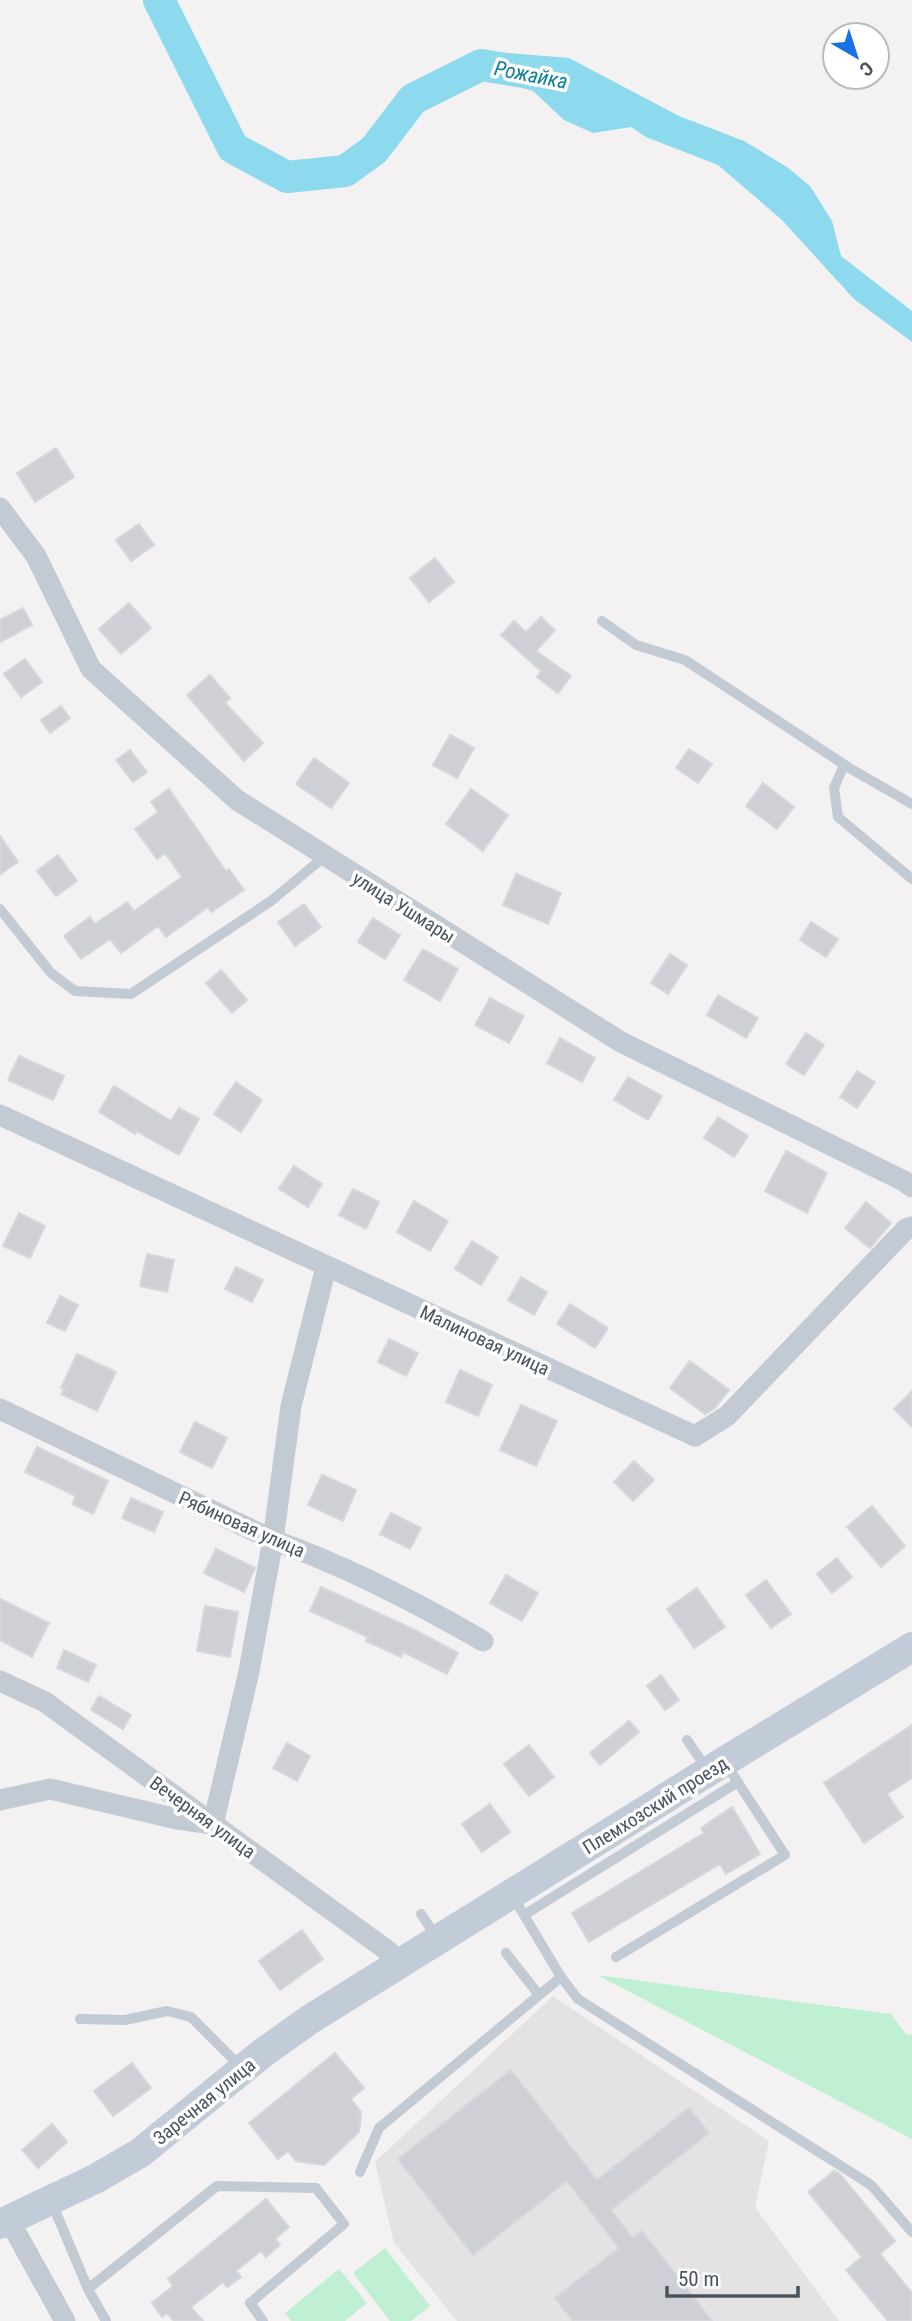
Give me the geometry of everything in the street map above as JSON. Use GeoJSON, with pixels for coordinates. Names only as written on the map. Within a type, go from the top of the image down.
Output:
{"type":"FeatureCollection","features":[{"type":"Feature","properties":{"kind":"main road","name":"Племхозский проезд"},"geometry":{"type":"LineString","coordinates":[[399,1964],[439,1941],[518,1905],[912,1647]]}},
{"type":"Feature","properties":{"kind":"main road","name":"Заречная улица"},"geometry":{"type":"LineString","coordinates":[[4,2222],[95,2179],[140,2153],[243,2069],[309,2020],[399,1964]]}},
{"type":"Feature","properties":{"kind":"street","name":"улица Ушмары"},"geometry":{"type":"LineString","coordinates":[[0,508],[36,556],[91,669],[237,800],[621,1042],[912,1187]]}},
{"type":"Feature","properties":{"kind":"street","name":"Малиновая улица"},"geometry":{"type":"LineString","coordinates":[[0,1115],[695,1436],[727,1416],[906,1230],[912,1227]]}},
{"type":"Feature","properties":{"kind":"street"},"geometry":{"type":"LineString","coordinates":[[0,1800],[50,1789],[177,1819],[213,1824],[248,1676],[273,1540],[291,1406],[326,1267]]}},
{"type":"Feature","properties":{"kind":"street","name":"Рябиновая улица"},"geometry":{"type":"LineString","coordinates":[[0,1409],[273,1540],[423,1606],[483,1641]]}},
{"type":"Feature","properties":{"kind":"street","name":"Вечерняя улица"},"geometry":{"type":"LineString","coordinates":[[0,1681],[45,1703],[388,1951],[399,1964]]}},
{"type":"Feature","properties":{"kind":"street"},"geometry":{"type":"LineString","coordinates":[[4,2222],[65,2321]]}},
{"type":"Feature","properties":{"kind":"lane"},"geometry":{"type":"LineString","coordinates":[[601,621],[636,645],[685,660],[844,765],[912,804]]}},
{"type":"Feature","properties":{"kind":"lane"},"geometry":{"type":"LineString","coordinates":[[844,765],[834,788],[838,817],[912,879]]}},
{"type":"Feature","properties":{"kind":"lane"},"geometry":{"type":"LineString","coordinates":[[0,909],[51,973],[75,991],[131,994],[271,901],[324,857]]}},
{"type":"Feature","properties":{"kind":"lane"},"geometry":{"type":"LineString","coordinates":[[616,1957],[785,1855],[724,1772],[687,1740]]}},
{"type":"Feature","properties":{"kind":"lane"},"geometry":{"type":"LineString","coordinates":[[518,1905],[561,1977],[578,1999],[871,2185],[912,2232]]}},
{"type":"Feature","properties":{"kind":"lane"},"geometry":{"type":"LineString","coordinates":[[421,1914],[439,1941]]}},
{"type":"Feature","properties":{"kind":"lane"},"geometry":{"type":"LineString","coordinates":[[506,1953],[539,1995]]}},
{"type":"Feature","properties":{"kind":"lane"},"geometry":{"type":"LineString","coordinates":[[360,2172],[379,2127],[561,1977]]}},
{"type":"Feature","properties":{"kind":"lane"},"geometry":{"type":"LineString","coordinates":[[80,2020],[125,2020],[167,2011],[191,2017],[243,2069]]}},
{"type":"Feature","properties":{"kind":"lane"},"geometry":{"type":"LineString","coordinates":[[88,2290],[217,2186],[316,2188],[344,2224],[250,2304],[263,2321]]}},
{"type":"Feature","properties":{"kind":"lane"},"geometry":{"type":"LineString","coordinates":[[51,2201],[88,2290],[106,2321]]}},
{"type":"Feature","properties":{"kind":"shaded area"},"geometry":{"type":"Polygon","coordinates":[[[553,1996],[769,2141],[755,2207],[839,2321],[457,2321],[394,2243],[375,2162],[553,1996]]]}},
{"type":"Feature","properties":{"kind":"green space"},"geometry":{"type":"Polygon","coordinates":[[[597,1975],[891,2014],[906,2034],[912,2035],[912,2139],[597,1975]]]}},
{"type":"Feature","properties":{"kind":"green space"},"geometry":{"type":"Polygon","coordinates":[[[385,2248],[430,2306],[411,2321],[390,2321],[353,2273],[385,2248]]]}},
{"type":"Feature","properties":{"kind":"green space"},"geometry":{"type":"Polygon","coordinates":[[[339,2269],[367,2303],[345,2321],[291,2321],[285,2313],[339,2269]]]}},
{"type":"Feature","properties":{"kind":"water"},"geometry":{"type":"Polygon","coordinates":[[[495,52],[569,58],[679,116],[744,141],[787,167],[810,186],[832,221],[841,256],[912,311],[912,342],[854,299],[782,220],[718,165],[646,137],[631,127],[593,133],[564,120],[533,91],[493,76],[495,52]]]}},
{"type":"Feature","properties":{"kind":"building"},"geometry":{"type":"Polygon","coordinates":[[[56,448],[74,477],[35,502],[17,473],[56,448]]]}},
{"type":"Feature","properties":{"kind":"building"},"geometry":{"type":"Polygon","coordinates":[[[139,524],[154,545],[131,561],[116,540],[139,524]]]}},
{"type":"Feature","properties":{"kind":"building"},"geometry":{"type":"Polygon","coordinates":[[[435,558],[454,582],[429,602],[410,578],[435,558]]]}},
{"type":"Feature","properties":{"kind":"building"},"geometry":{"type":"Polygon","coordinates":[[[129,603],[151,628],[121,654],[99,629],[129,603]]]}},
{"type":"Feature","properties":{"kind":"building"},"geometry":{"type":"Polygon","coordinates":[[[23,608],[32,625],[0,642],[0,620],[23,608]]]}},
{"type":"Feature","properties":{"kind":"building"},"geometry":{"type":"Polygon","coordinates":[[[541,617],[555,630],[536,651],[571,676],[558,693],[537,677],[541,671],[501,635],[514,621],[526,632],[541,617]]]}},
{"type":"Feature","properties":{"kind":"building"},"geometry":{"type":"Polygon","coordinates":[[[25,659],[42,682],[21,697],[4,674],[25,659]]]}},
{"type":"Feature","properties":{"kind":"building"},"geometry":{"type":"Polygon","coordinates":[[[210,675],[230,698],[225,703],[263,743],[244,761],[187,695],[210,675]]]}},
{"type":"Feature","properties":{"kind":"building"},"geometry":{"type":"Polygon","coordinates":[[[61,706],[70,718],[50,733],[41,720],[61,706]]]}},
{"type":"Feature","properties":{"kind":"building"},"geometry":{"type":"Polygon","coordinates":[[[450,735],[474,748],[457,778],[433,765],[450,735]]]}},
{"type":"Feature","properties":{"kind":"building"},"geometry":{"type":"Polygon","coordinates":[[[689,749],[712,764],[698,783],[676,768],[689,749]]]}},
{"type":"Feature","properties":{"kind":"building"},"geometry":{"type":"Polygon","coordinates":[[[130,750],[147,772],[133,782],[116,760],[130,750]]]}},
{"type":"Feature","properties":{"kind":"building"},"geometry":{"type":"Polygon","coordinates":[[[314,758],[349,783],[331,808],[296,784],[314,758]]]}},
{"type":"Feature","properties":{"kind":"building"},"geometry":{"type":"Polygon","coordinates":[[[763,783],[794,807],[777,829],[746,806],[763,783]]]}},
{"type":"Feature","properties":{"kind":"building"},"geometry":{"type":"Polygon","coordinates":[[[169,789],[226,871],[229,869],[244,890],[211,912],[208,907],[166,937],[158,926],[121,953],[110,939],[81,959],[64,936],[90,917],[95,924],[127,902],[134,911],[182,877],[165,853],[157,859],[135,829],[158,812],[151,802],[169,789]]]}},
{"type":"Feature","properties":{"kind":"building"},"geometry":{"type":"Polygon","coordinates":[[[471,789],[508,815],[483,851],[446,824],[471,789]]]}},
{"type":"Feature","properties":{"kind":"building"},"geometry":{"type":"Polygon","coordinates":[[[0,836],[18,862],[0,874],[0,836]]]}},
{"type":"Feature","properties":{"kind":"building"},"geometry":{"type":"Polygon","coordinates":[[[58,855],[77,881],[56,896],[37,871],[58,855]]]}},
{"type":"Feature","properties":{"kind":"building"},"geometry":{"type":"Polygon","coordinates":[[[516,874],[561,893],[548,924],[503,905],[516,874]]]}},
{"type":"Feature","properties":{"kind":"building"},"geometry":{"type":"Polygon","coordinates":[[[304,904],[321,927],[295,946],[278,922],[304,904]]]}},
{"type":"Feature","properties":{"kind":"building"},"geometry":{"type":"Polygon","coordinates":[[[373,918],[400,935],[385,959],[358,942],[373,918]]]}},
{"type":"Feature","properties":{"kind":"building"},"geometry":{"type":"Polygon","coordinates":[[[811,922],[838,939],[826,957],[800,940],[811,922]]]}},
{"type":"Feature","properties":{"kind":"building"},"geometry":{"type":"Polygon","coordinates":[[[423,949],[458,969],[440,1001],[404,980],[423,949]]]}},
{"type":"Feature","properties":{"kind":"building"},"geometry":{"type":"Polygon","coordinates":[[[670,954],[687,965],[668,994],[651,983],[670,954]]]}},
{"type":"Feature","properties":{"kind":"building"},"geometry":{"type":"Polygon","coordinates":[[[221,970],[247,1000],[232,1013],[206,983],[221,970]]]}},
{"type":"Feature","properties":{"kind":"building"},"geometry":{"type":"Polygon","coordinates":[[[718,995],[758,1018],[746,1038],[707,1015],[718,995]]]}},
{"type":"Feature","properties":{"kind":"building"},"geometry":{"type":"Polygon","coordinates":[[[490,998],[524,1016],[509,1043],[475,1025],[490,998]]]}},
{"type":"Feature","properties":{"kind":"building"},"geometry":{"type":"Polygon","coordinates":[[[806,1033],[824,1045],[804,1075],[786,1064],[806,1033]]]}},
{"type":"Feature","properties":{"kind":"building"},"geometry":{"type":"Polygon","coordinates":[[[560,1038],[595,1058],[582,1082],[547,1063],[560,1038]]]}},
{"type":"Feature","properties":{"kind":"building"},"geometry":{"type":"Polygon","coordinates":[[[19,1056],[64,1076],[53,1100],[8,1080],[19,1056]]]}},
{"type":"Feature","properties":{"kind":"building"},"geometry":{"type":"Polygon","coordinates":[[[857,1071],[875,1082],[857,1108],[840,1097],[857,1071]]]}},
{"type":"Feature","properties":{"kind":"building"},"geometry":{"type":"Polygon","coordinates":[[[628,1077],[662,1096],[648,1120],[614,1100],[628,1077]]]}},
{"type":"Feature","properties":{"kind":"building"},"geometry":{"type":"Polygon","coordinates":[[[236,1082],[262,1100],[241,1132],[214,1114],[236,1082]]]}},
{"type":"Feature","properties":{"kind":"building"},"geometry":{"type":"Polygon","coordinates":[[[114,1086],[171,1121],[179,1108],[199,1119],[179,1155],[136,1131],[135,1134],[99,1112],[114,1086]]]}},
{"type":"Feature","properties":{"kind":"building"},"geometry":{"type":"Polygon","coordinates":[[[718,1117],[748,1136],[734,1157],[704,1138],[718,1117]]]}},
{"type":"Feature","properties":{"kind":"building"},"geometry":{"type":"Polygon","coordinates":[[[786,1151],[827,1173],[807,1213],[765,1191],[786,1151]]]}},
{"type":"Feature","properties":{"kind":"building"},"geometry":{"type":"Polygon","coordinates":[[[294,1166],[322,1184],[308,1207],[279,1189],[294,1166]]]}},
{"type":"Feature","properties":{"kind":"building"},"geometry":{"type":"Polygon","coordinates":[[[353,1189],[379,1202],[366,1229],[339,1215],[353,1189]]]}},
{"type":"Feature","properties":{"kind":"building"},"geometry":{"type":"Polygon","coordinates":[[[414,1201],[448,1221],[430,1251],[397,1232],[414,1201]]]}},
{"type":"Feature","properties":{"kind":"building"},"geometry":{"type":"Polygon","coordinates":[[[866,1202],[891,1223],[870,1248],[845,1228],[866,1202]]]}},
{"type":"Feature","properties":{"kind":"building"},"geometry":{"type":"Polygon","coordinates":[[[19,1213],[45,1226],[30,1258],[3,1246],[19,1213]]]}},
{"type":"Feature","properties":{"kind":"building"},"geometry":{"type":"Polygon","coordinates":[[[472,1241],[498,1257],[481,1285],[455,1269],[472,1241]]]}},
{"type":"Feature","properties":{"kind":"building"},"geometry":{"type":"Polygon","coordinates":[[[147,1254],[174,1260],[167,1292],[140,1286],[147,1254]]]}},
{"type":"Feature","properties":{"kind":"building"},"geometry":{"type":"Polygon","coordinates":[[[236,1267],[263,1280],[252,1302],[225,1289],[236,1267]]]}},
{"type":"Feature","properties":{"kind":"building"},"geometry":{"type":"Polygon","coordinates":[[[521,1277],[547,1292],[534,1315],[508,1300],[521,1277]]]}},
{"type":"Feature","properties":{"kind":"building"},"geometry":{"type":"Polygon","coordinates":[[[60,1296],[78,1305],[65,1331],[47,1323],[60,1296]]]}},
{"type":"Feature","properties":{"kind":"building"},"geometry":{"type":"Polygon","coordinates":[[[570,1304],[608,1328],[595,1348],[557,1324],[570,1304]]]}},
{"type":"Feature","properties":{"kind":"building"},"geometry":{"type":"Polygon","coordinates":[[[389,1339],[418,1353],[406,1376],[378,1362],[389,1339]]]}},
{"type":"Feature","properties":{"kind":"building"},"geometry":{"type":"Polygon","coordinates":[[[77,1354],[116,1372],[97,1411],[61,1394],[64,1389],[61,1388],[77,1354]]]}},
{"type":"Feature","properties":{"kind":"building"},"geometry":{"type":"Polygon","coordinates":[[[690,1361],[729,1390],[715,1408],[705,1414],[670,1388],[690,1361]]]}},
{"type":"Feature","properties":{"kind":"building"},"geometry":{"type":"Polygon","coordinates":[[[460,1370],[492,1385],[478,1416],[446,1402],[460,1370]]]}},
{"type":"Feature","properties":{"kind":"building"},"geometry":{"type":"Polygon","coordinates":[[[912,1391],[912,1427],[894,1409],[912,1391]]]}},
{"type":"Feature","properties":{"kind":"building"},"geometry":{"type":"Polygon","coordinates":[[[521,1405],[557,1421],[536,1466],[500,1450],[521,1405]]]}},
{"type":"Feature","properties":{"kind":"building"},"geometry":{"type":"Polygon","coordinates":[[[195,1422],[227,1438],[212,1468],[180,1452],[195,1422]]]}},
{"type":"Feature","properties":{"kind":"building"},"geometry":{"type":"Polygon","coordinates":[[[37,1447],[108,1481],[93,1514],[72,1504],[76,1496],[25,1472],[37,1447]]]}},
{"type":"Feature","properties":{"kind":"building"},"geometry":{"type":"Polygon","coordinates":[[[634,1461],[654,1480],[633,1501],[614,1482],[634,1461]]]}},
{"type":"Feature","properties":{"kind":"building"},"geometry":{"type":"Polygon","coordinates":[[[322,1475],[356,1490],[343,1521],[308,1505],[322,1475]]]}},
{"type":"Feature","properties":{"kind":"building"},"geometry":{"type":"Polygon","coordinates":[[[131,1498],[163,1512],[154,1532],[122,1518],[131,1498]]]}},
{"type":"Feature","properties":{"kind":"building"},"geometry":{"type":"Polygon","coordinates":[[[872,1506],[905,1546],[881,1567],[847,1527],[872,1506]]]}},
{"type":"Feature","properties":{"kind":"building"},"geometry":{"type":"Polygon","coordinates":[[[391,1513],[421,1528],[410,1549],[380,1534],[391,1513]]]}},
{"type":"Feature","properties":{"kind":"building"},"geometry":{"type":"Polygon","coordinates":[[[216,1549],[255,1568],[244,1592],[204,1573],[216,1549]]]}},
{"type":"Feature","properties":{"kind":"building"},"geometry":{"type":"Polygon","coordinates":[[[837,1558],[852,1577],[832,1593],[817,1574],[837,1558]]]}},
{"type":"Feature","properties":{"kind":"building"},"geometry":{"type":"Polygon","coordinates":[[[506,1575],[538,1593],[522,1621],[490,1603],[506,1575]]]}},
{"type":"Feature","properties":{"kind":"building"},"geometry":{"type":"Polygon","coordinates":[[[766,1580],[791,1614],[771,1628],[746,1595],[766,1580]]]}},
{"type":"Feature","properties":{"kind":"building"},"geometry":{"type":"Polygon","coordinates":[[[321,1587],[458,1653],[447,1674],[403,1652],[401,1657],[366,1641],[368,1637],[310,1611],[321,1587]]]}},
{"type":"Feature","properties":{"kind":"building"},"geometry":{"type":"Polygon","coordinates":[[[697,1588],[725,1627],[694,1648],[667,1609],[697,1588]]]}},
{"type":"Feature","properties":{"kind":"building"},"geometry":{"type":"Polygon","coordinates":[[[0,1599],[49,1623],[32,1657],[0,1640],[0,1599]]]}},
{"type":"Feature","properties":{"kind":"building"},"geometry":{"type":"Polygon","coordinates":[[[205,1606],[238,1612],[230,1657],[197,1651],[205,1606]]]}},
{"type":"Feature","properties":{"kind":"building"},"geometry":{"type":"Polygon","coordinates":[[[64,1650],[96,1665],[88,1682],[57,1668],[64,1650]]]}},
{"type":"Feature","properties":{"kind":"building"},"geometry":{"type":"Polygon","coordinates":[[[661,1675],[679,1700],[665,1710],[647,1686],[661,1675]]]}},
{"type":"Feature","properties":{"kind":"building"},"geometry":{"type":"Polygon","coordinates":[[[99,1696],[131,1715],[123,1729],[91,1710],[99,1696]]]}},
{"type":"Feature","properties":{"kind":"building"},"geometry":{"type":"Polygon","coordinates":[[[629,1721],[639,1732],[600,1765],[590,1753],[629,1721]]]}},
{"type":"Feature","properties":{"kind":"building"},"geometry":{"type":"Polygon","coordinates":[[[912,1725],[912,1778],[887,1794],[903,1817],[864,1843],[824,1783],[912,1725]]]}},
{"type":"Feature","properties":{"kind":"building"},"geometry":{"type":"Polygon","coordinates":[[[287,1743],[310,1756],[297,1781],[273,1768],[287,1743]]]}},
{"type":"Feature","properties":{"kind":"building"},"geometry":{"type":"Polygon","coordinates":[[[529,1745],[554,1777],[529,1796],[504,1764],[529,1745]]]}},
{"type":"Feature","properties":{"kind":"building"},"geometry":{"type":"Polygon","coordinates":[[[490,1804],[510,1832],[482,1852],[462,1824],[490,1804]]]}},
{"type":"Feature","properties":{"kind":"building"},"geometry":{"type":"Polygon","coordinates":[[[732,1807],[760,1854],[726,1874],[720,1864],[589,1942],[572,1913],[704,1833],[701,1828],[732,1807]]]}},
{"type":"Feature","properties":{"kind":"building"},"geometry":{"type":"Polygon","coordinates":[[[302,1930],[323,1959],[280,1990],[259,1961],[302,1930]]]}},
{"type":"Feature","properties":{"kind":"building"},"geometry":{"type":"Polygon","coordinates":[[[335,2053],[364,2088],[351,2099],[361,2112],[359,2132],[324,2165],[296,2161],[288,2151],[278,2159],[249,2123],[335,2053]]]}},
{"type":"Feature","properties":{"kind":"building"},"geometry":{"type":"Polygon","coordinates":[[[132,2063],[151,2088],[113,2116],[94,2091],[132,2063]]]}},
{"type":"Feature","properties":{"kind":"building"},"geometry":{"type":"Polygon","coordinates":[[[511,2070],[597,2180],[689,2108],[709,2133],[611,2210],[633,2238],[642,2231],[712,2321],[573,2321],[555,2298],[619,2248],[567,2181],[473,2255],[398,2159],[511,2070]]]}},
{"type":"Feature","properties":{"kind":"building"},"geometry":{"type":"Polygon","coordinates":[[[52,2124],[67,2142],[38,2168],[22,2150],[52,2124]]]}},
{"type":"Feature","properties":{"kind":"building"},"geometry":{"type":"Polygon","coordinates":[[[834,2171],[840,2174],[895,2241],[880,2254],[912,2293],[912,2321],[888,2321],[846,2270],[862,2257],[808,2192],[834,2171]]]}},
{"type":"Feature","properties":{"kind":"building"},"geometry":{"type":"Polygon","coordinates":[[[266,2199],[289,2227],[275,2239],[280,2245],[266,2257],[261,2251],[236,2271],[241,2277],[227,2287],[223,2282],[191,2307],[203,2321],[174,2321],[167,2313],[162,2317],[152,2303],[173,2286],[168,2279],[266,2199]]]}},
{"type":"Feature","properties":{"kind":"waterway","name":"Рожайка"},"geometry":{"type":"LineString","coordinates":[[159,0],[233,148],[287,177],[345,171],[374,150],[413,99],[481,65],[536,74]]}}]}
